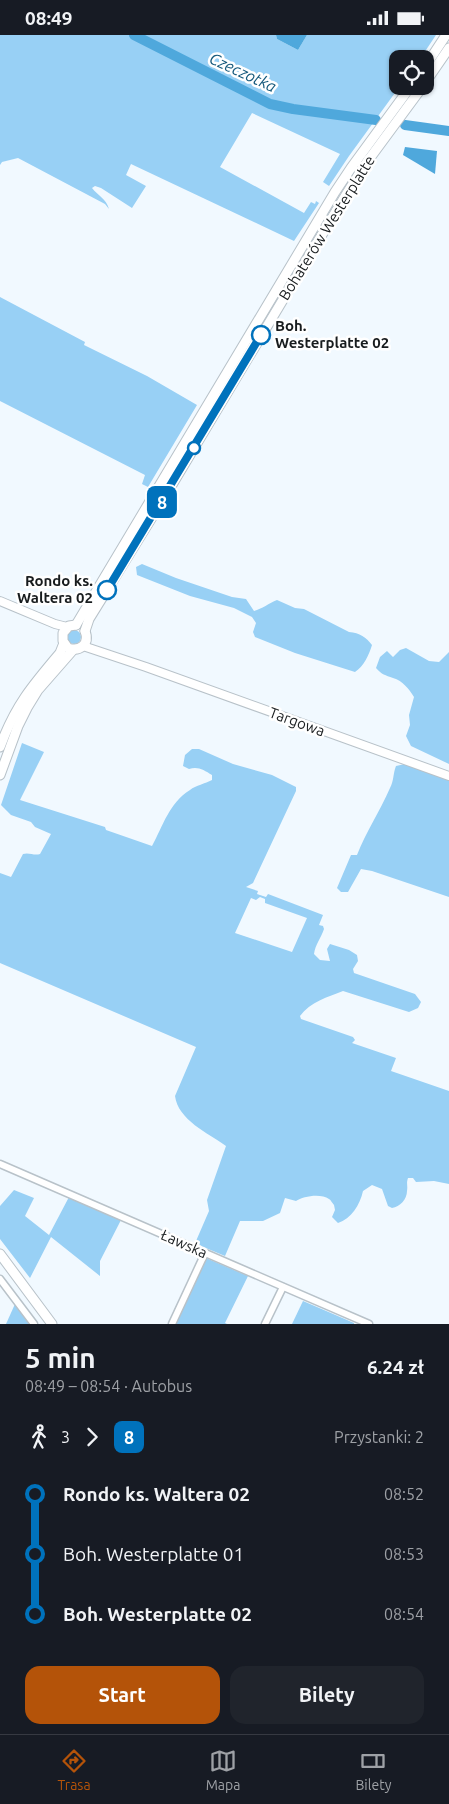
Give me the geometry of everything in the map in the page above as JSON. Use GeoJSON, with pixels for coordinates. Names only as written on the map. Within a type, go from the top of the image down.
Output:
{"type":"FeatureCollection","features":[{"type":"Feature","properties":{"kind":"main road"},"geometry":{"type":"LineString","coordinates":[[434,53],[446,35]]}},
{"type":"Feature","properties":{"kind":"main road","name":"Bohaterów Westerplatte"},"geometry":{"type":"LineString","coordinates":[[434,70],[449,48]]}},
{"type":"Feature","properties":{"kind":"main road","name":"Bohaterów Westerplatte"},"geometry":{"type":"LineString","coordinates":[[0,747],[6,729],[18,705],[60,653],[67,633],[335,192],[404,95]]}},
{"type":"Feature","properties":{"kind":"main road","name":"Bohaterów Westerplatte"},"geometry":{"type":"LineString","coordinates":[[85,639],[90,619],[344,198],[364,166],[417,95]]}},
{"type":"Feature","properties":{"kind":"main road"},"geometry":{"type":"LineString","coordinates":[[73,649],[68,647],[67,633],[85,639]]}},
{"type":"Feature","properties":{"kind":"main road"},"geometry":{"type":"LineString","coordinates":[[0,775],[18,725],[27,707],[38,690],[73,649],[85,639]]}},
{"type":"Feature","properties":{"kind":"main road"},"geometry":{"type":"LineString","coordinates":[[0,1254],[52,1324]]}},
{"type":"Feature","properties":{"kind":"street"},"geometry":{"type":"LineString","coordinates":[[0,601],[55,624],[67,633]]}},
{"type":"Feature","properties":{"kind":"street","name":"Targowa"},"geometry":{"type":"LineString","coordinates":[[85,639],[146,667],[449,776]]}},
{"type":"Feature","properties":{"kind":"street","name":"Ławska"},"geometry":{"type":"LineString","coordinates":[[0,1164],[369,1324]]}},
{"type":"Feature","properties":{"kind":"street"},"geometry":{"type":"LineString","coordinates":[[172,1324],[205,1253]]}},
{"type":"Feature","properties":{"kind":"street"},"geometry":{"type":"LineString","coordinates":[[0,1279],[34,1324]]}},
{"type":"Feature","properties":{"kind":"street"},"geometry":{"type":"LineString","coordinates":[[265,1324],[283,1287]]}},
{"type":"Feature","properties":{"kind":"shaded area"},"geometry":{"type":"Polygon","coordinates":[[[0,35],[276,35],[277,39],[298,50],[307,35],[436,35],[426,50],[389,50],[389,95],[393,95],[329,186],[323,182],[340,154],[252,113],[220,167],[304,213],[311,202],[315,204],[316,201],[319,203],[294,241],[131,164],[126,175],[146,186],[132,208],[101,188],[95,186],[92,188],[104,200],[109,209],[105,204],[18,158],[2,162],[0,165],[0,35]]]}},
{"type":"Feature","properties":{"kind":"shaded area"},"geometry":{"type":"Polygon","coordinates":[[[276,35],[307,35],[298,50],[277,39],[276,35]]]}},
{"type":"Feature","properties":{"kind":"shaded area"},"geometry":{"type":"Polygon","coordinates":[[[405,147],[437,151],[435,174],[403,155],[405,147]]]}},
{"type":"Feature","properties":{"kind":"shaded area"},"geometry":{"type":"Polygon","coordinates":[[[0,297],[85,342],[84,345],[147,376],[197,405],[148,487],[142,484],[145,475],[0,401],[0,297]]]}},
{"type":"Feature","properties":{"kind":"shaded area"},"geometry":{"type":"Polygon","coordinates":[[[142,564],[232,597],[246,599],[254,611],[277,600],[295,608],[304,609],[349,632],[362,636],[372,645],[364,663],[355,672],[295,653],[255,637],[253,632],[256,623],[252,617],[234,608],[190,596],[137,575],[136,567],[142,564]]]}},
{"type":"Feature","properties":{"kind":"shaded area"},"geometry":{"type":"Polygon","coordinates":[[[71,630],[77,630],[81,637],[77,644],[71,644],[67,640],[67,634],[71,630]]]}},
{"type":"Feature","properties":{"kind":"shaded area"},"geometry":{"type":"Polygon","coordinates":[[[406,648],[429,661],[439,662],[449,652],[449,764],[411,746],[406,736],[410,725],[409,715],[414,697],[403,683],[384,675],[376,668],[380,657],[387,651],[393,657],[400,650],[406,648]]]}},
{"type":"Feature","properties":{"kind":"shaded area"},"geometry":{"type":"Polygon","coordinates":[[[22,743],[44,752],[20,800],[105,827],[106,830],[152,846],[167,815],[177,801],[192,788],[212,780],[212,775],[204,770],[198,768],[189,769],[183,766],[185,755],[192,749],[199,749],[233,764],[272,775],[296,787],[296,791],[253,883],[246,887],[258,891],[257,894],[266,897],[268,894],[323,915],[319,925],[323,926],[324,929],[314,954],[320,960],[330,961],[327,949],[330,944],[349,950],[357,955],[358,961],[353,969],[354,973],[415,994],[421,1002],[418,1008],[409,1012],[343,991],[314,1004],[300,1016],[301,1019],[353,1037],[355,1040],[352,1043],[396,1058],[391,1071],[449,1091],[449,1184],[434,1181],[416,1182],[413,1178],[408,1178],[407,1194],[404,1200],[398,1206],[392,1208],[388,1206],[382,1189],[372,1185],[363,1191],[360,1201],[351,1215],[338,1223],[332,1217],[335,1210],[334,1205],[326,1197],[312,1196],[296,1201],[285,1198],[280,1213],[263,1221],[240,1221],[225,1256],[201,1246],[196,1241],[209,1211],[207,1200],[226,1146],[195,1125],[177,1105],[175,1096],[196,1047],[0,963],[0,873],[11,877],[23,854],[40,854],[51,834],[35,827],[31,822],[11,815],[1,805],[22,743]],[[260,897],[256,900],[251,898],[235,933],[292,952],[307,918],[265,903],[265,899],[260,897]]]}},
{"type":"Feature","properties":{"kind":"shaded area"},"geometry":{"type":"Polygon","coordinates":[[[405,764],[449,780],[449,897],[361,869],[348,892],[341,892],[337,888],[351,855],[357,855],[391,785],[396,766],[405,764]]]}},
{"type":"Feature","properties":{"kind":"shaded area"},"geometry":{"type":"Polygon","coordinates":[[[14,1190],[34,1198],[25,1216],[49,1235],[69,1197],[121,1220],[100,1261],[100,1276],[51,1237],[30,1278],[0,1239],[0,1206],[14,1190]]]}},
{"type":"Feature","properties":{"kind":"shaded area"},"geometry":{"type":"Polygon","coordinates":[[[206,1258],[248,1276],[225,1323],[227,1324],[172,1324],[206,1258]]]}},
{"type":"Feature","properties":{"kind":"shaded area"},"geometry":{"type":"Polygon","coordinates":[[[303,1301],[354,1323],[354,1324],[292,1324],[303,1301]]]}},
{"type":"Feature","properties":{"kind":"shaded area"},"geometry":{"type":"Polygon","coordinates":[[[15,1304],[29,1324],[6,1324],[15,1304]]]}},
{"type":"Feature","properties":{"kind":"waterway","name":"Czeczotka"},"geometry":{"type":"LineString","coordinates":[[134,35],[270,104],[293,109],[376,120]]}},
{"type":"Feature","properties":{"kind":"waterway","name":"Czeczotka"},"geometry":{"type":"LineString","coordinates":[[405,125],[449,131]]}},
{"type":"Feature","properties":{"kind":"bus line","name":"8"},"geometry":{"type":"LineString","coordinates":[[107,590],[261,335]]}},
{"type":"Feature","properties":{"kind":"place","name":"Boh. Westerplatte 02"},"geometry":{"type":"Point","coordinates":[261,335]}},
{"type":"Feature","properties":{"kind":"place","name":"Rondo ks. Waltera 02"},"geometry":{"type":"Point","coordinates":[107,590]}}]}
